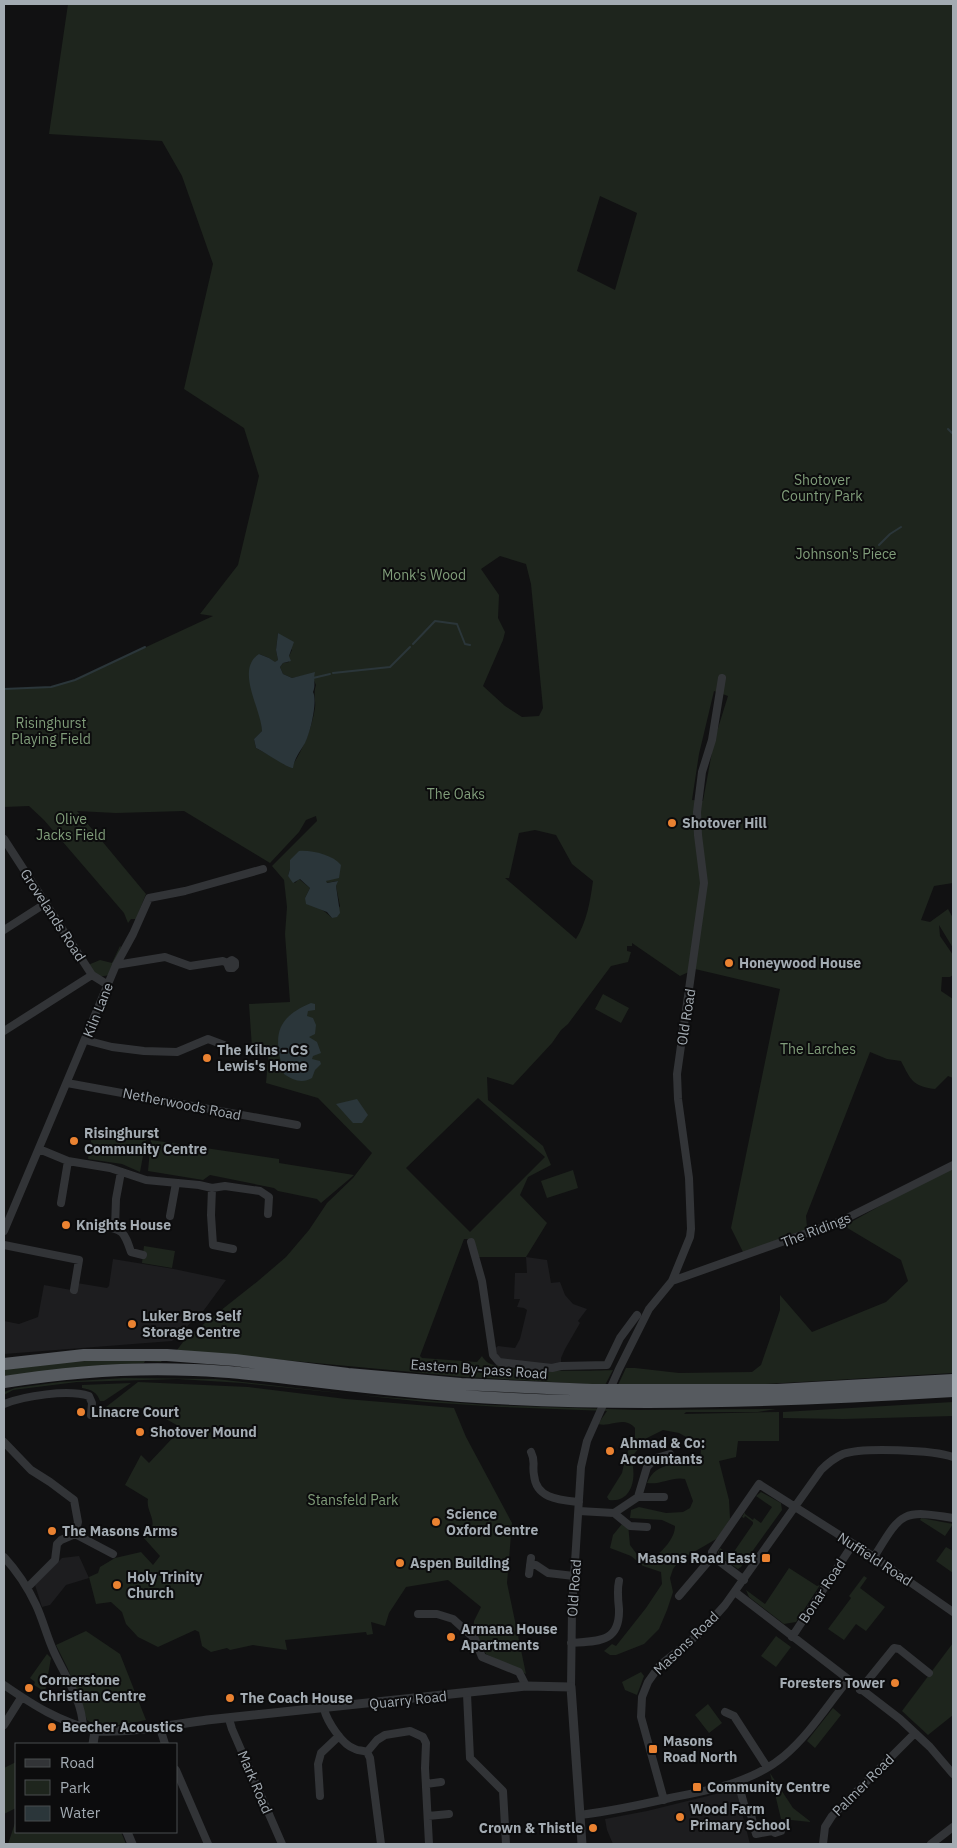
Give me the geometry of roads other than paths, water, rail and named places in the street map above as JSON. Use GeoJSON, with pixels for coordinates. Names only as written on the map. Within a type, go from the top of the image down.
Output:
{"type":"FeatureCollection","features":[{"type":"Feature","properties":{"kind":"highway","name":"Eastern By-pass Road"},"geometry":{"type":"LineString","coordinates":[[4,1364],[84,1355],[174,1355],[385,1378],[461,1384],[592,1390],[777,1390],[953,1380]]}},
{"type":"Feature","properties":{"kind":"highway","name":"Eastern By-pass Road"},"geometry":{"type":"LineString","coordinates":[[4,1382],[86,1371],[160,1369],[234,1372],[461,1396],[591,1401],[777,1400],[953,1391]]}},
{"type":"Feature","properties":{"kind":"street","name":"Old Road"},"geometry":{"type":"LineString","coordinates":[[582,1844],[571,1687],[571,1643],[583,1454],[592,1427],[632,1342],[653,1302],[672,1281],[687,1248],[691,1229],[689,1178],[678,1099],[677,1074],[704,883],[697,812],[702,772],[712,740],[722,678]]}},
{"type":"Feature","properties":{"kind":"street","name":"Grovelands Road"},"geometry":{"type":"LineString","coordinates":[[4,839],[92,975],[108,985]]}},
{"type":"Feature","properties":{"kind":"street","name":"Kiln Lane"},"geometry":{"type":"LineString","coordinates":[[4,1231],[116,965],[133,934],[149,898],[185,891],[262,869]]}},
{"type":"Feature","properties":{"kind":"street"},"geometry":{"type":"LineString","coordinates":[[4,930],[46,903]]}},
{"type":"Feature","properties":{"kind":"street"},"geometry":{"type":"LineString","coordinates":[[116,965],[165,957],[190,966],[223,961],[227,963]]}},
{"type":"Feature","properties":{"kind":"street"},"geometry":{"type":"LineString","coordinates":[[4,1031],[92,975]]}},
{"type":"Feature","properties":{"kind":"street"},"geometry":{"type":"LineString","coordinates":[[85,1040],[112,1047],[144,1051],[178,1052],[208,1039],[224,1045]]}},
{"type":"Feature","properties":{"kind":"street","name":"Netherwoods Road"},"geometry":{"type":"LineString","coordinates":[[67,1083],[297,1125]]}},
{"type":"Feature","properties":{"kind":"street"},"geometry":{"type":"LineString","coordinates":[[39,1149],[68,1161],[93,1164],[146,1180],[212,1188],[225,1186],[260,1191],[269,1197],[268,1214]]}},
{"type":"Feature","properties":{"kind":"street"},"geometry":{"type":"LineString","coordinates":[[61,1202],[68,1161]]}},
{"type":"Feature","properties":{"kind":"street","name":"The Ridings"},"geometry":{"type":"LineString","coordinates":[[672,1281],[841,1221],[953,1164]]}},
{"type":"Feature","properties":{"kind":"street"},"geometry":{"type":"LineString","coordinates":[[115,1228],[116,1199],[122,1172]]}},
{"type":"Feature","properties":{"kind":"street"},"geometry":{"type":"LineString","coordinates":[[170,1216],[176,1183]]}},
{"type":"Feature","properties":{"kind":"street"},"geometry":{"type":"LineString","coordinates":[[212,1188],[213,1245],[233,1249]]}},
{"type":"Feature","properties":{"kind":"street"},"geometry":{"type":"LineString","coordinates":[[100,1226],[115,1228],[125,1235],[131,1252],[143,1255]]}},
{"type":"Feature","properties":{"kind":"street"},"geometry":{"type":"LineString","coordinates":[[471,1242],[482,1281],[493,1355],[499,1362],[552,1368],[561,1366],[607,1366],[620,1338],[637,1315]]}},
{"type":"Feature","properties":{"kind":"street"},"geometry":{"type":"LineString","coordinates":[[4,1245],[79,1260],[74,1290]]}},
{"type":"Feature","properties":{"kind":"street"},"geometry":{"type":"LineString","coordinates":[[620,1338],[632,1342]]}},
{"type":"Feature","properties":{"kind":"street"},"geometry":{"type":"LineString","coordinates":[[4,1404],[34,1397],[59,1394],[85,1395],[89,1396],[92,1403],[92,1415]]}},
{"type":"Feature","properties":{"kind":"street"},"geometry":{"type":"LineString","coordinates":[[4,1442],[31,1470],[74,1500],[78,1522],[75,1534]]}},
{"type":"Feature","properties":{"kind":"street","name":"Masons Road"},"geometry":{"type":"LineString","coordinates":[[664,1800],[641,1717],[641,1703],[644,1692],[656,1669],[700,1633],[735,1592],[825,1466],[843,1454],[861,1451],[929,1452],[953,1457]]}},
{"type":"Feature","properties":{"kind":"street"},"geometry":{"type":"LineString","coordinates":[[531,1452],[535,1459],[534,1477],[541,1492],[550,1498],[579,1502]]}},
{"type":"Feature","properties":{"kind":"street"},"geometry":{"type":"LineString","coordinates":[[638,1497],[647,1466],[656,1458],[670,1454]]}},
{"type":"Feature","properties":{"kind":"street"},"geometry":{"type":"LineString","coordinates":[[681,1591],[713,1556],[714,1547],[759,1484],[795,1507]]}},
{"type":"Feature","properties":{"kind":"street"},"geometry":{"type":"LineString","coordinates":[[579,1510],[614,1512],[638,1497],[664,1497]]}},
{"type":"Feature","properties":{"kind":"street","name":"Nuffield Road"},"geometry":{"type":"LineString","coordinates":[[795,1507],[874,1557],[953,1612]]}},
{"type":"Feature","properties":{"kind":"street"},"geometry":{"type":"LineString","coordinates":[[614,1512],[630,1526],[647,1527]]}},
{"type":"Feature","properties":{"kind":"street"},"geometry":{"type":"LineString","coordinates":[[874,1557],[893,1526],[904,1518],[919,1513],[953,1518]]}},
{"type":"Feature","properties":{"kind":"street"},"geometry":{"type":"LineString","coordinates":[[75,1534],[113,1554]]}},
{"type":"Feature","properties":{"kind":"street"},"geometry":{"type":"LineString","coordinates":[[27,1588],[55,1560],[57,1544],[61,1540],[75,1534]]}},
{"type":"Feature","properties":{"kind":"street","name":"Bonar Road"},"geometry":{"type":"LineString","coordinates":[[792,1637],[853,1544]]}},
{"type":"Feature","properties":{"kind":"street"},"geometry":{"type":"LineString","coordinates":[[4,1556],[27,1588],[36,1605],[55,1654],[73,1690],[82,1717],[83,1727]]}},
{"type":"Feature","properties":{"kind":"street"},"geometry":{"type":"LineString","coordinates":[[713,1556],[744,1580]]}},
{"type":"Feature","properties":{"kind":"street"},"geometry":{"type":"LineString","coordinates":[[529,1574],[530,1561],[548,1573],[574,1576]]}},
{"type":"Feature","properties":{"kind":"street"},"geometry":{"type":"LineString","coordinates":[[571,1643],[598,1641],[606,1639],[613,1633],[619,1618],[619,1581]]}},
{"type":"Feature","properties":{"kind":"street"},"geometry":{"type":"LineString","coordinates":[[735,1592],[915,1733],[953,1774]]}},
{"type":"Feature","properties":{"kind":"street"},"geometry":{"type":"LineString","coordinates":[[418,1614],[437,1614],[453,1619],[475,1639],[482,1657],[519,1672],[526,1686]]}},
{"type":"Feature","properties":{"kind":"street"},"geometry":{"type":"LineString","coordinates":[[860,1690],[894,1648],[898,1649],[929,1673]]}},
{"type":"Feature","properties":{"kind":"street"},"geometry":{"type":"LineString","coordinates":[[580,1815],[627,1808],[738,1782],[782,1757],[797,1743],[848,1680]]}},
{"type":"Feature","properties":{"kind":"street"},"geometry":{"type":"LineString","coordinates":[[4,1685],[44,1712],[95,1731],[93,1743]]}},
{"type":"Feature","properties":{"kind":"street","name":"Quarry Road"},"geometry":{"type":"LineString","coordinates":[[95,1731],[120,1732],[160,1728],[526,1686],[571,1687]]}},
{"type":"Feature","properties":{"kind":"street"},"geometry":{"type":"LineString","coordinates":[[467,1694],[470,1758],[503,1791],[506,1844]]}},
{"type":"Feature","properties":{"kind":"street"},"geometry":{"type":"LineString","coordinates":[[4,1725],[21,1698]]}},
{"type":"Feature","properties":{"kind":"street"},"geometry":{"type":"LineString","coordinates":[[324,1708],[330,1723],[350,1747],[367,1752]]}},
{"type":"Feature","properties":{"kind":"street"},"geometry":{"type":"LineString","coordinates":[[725,1712],[734,1716],[767,1767]]}},
{"type":"Feature","properties":{"kind":"street","name":"Mark Road"},"geometry":{"type":"LineString","coordinates":[[229,1719],[282,1844]]}},
{"type":"Feature","properties":{"kind":"street"},"geometry":{"type":"LineString","coordinates":[[160,1728],[165,1743]]}},
{"type":"Feature","properties":{"kind":"street"},"geometry":{"type":"LineString","coordinates":[[367,1752],[377,1740],[385,1735],[410,1731],[422,1737],[426,1743],[426,1784],[430,1844]]}},
{"type":"Feature","properties":{"kind":"street","name":"Palmer Road"},"geometry":{"type":"LineString","coordinates":[[823,1844],[823,1833],[829,1820],[915,1733]]}},
{"type":"Feature","properties":{"kind":"street"},"geometry":{"type":"LineString","coordinates":[[320,1796],[318,1764],[321,1753],[340,1736]]}},
{"type":"Feature","properties":{"kind":"street"},"geometry":{"type":"LineString","coordinates":[[367,1752],[381,1844]]}},
{"type":"Feature","properties":{"kind":"street"},"geometry":{"type":"LineString","coordinates":[[178,1775],[208,1844]]}},
{"type":"Feature","properties":{"kind":"street"},"geometry":{"type":"LineString","coordinates":[[426,1784],[441,1782]]}},
{"type":"Feature","properties":{"kind":"street"},"geometry":{"type":"LineString","coordinates":[[738,1782],[745,1808],[751,1816],[753,1835],[782,1831]]}},
{"type":"Feature","properties":{"kind":"street"},"geometry":{"type":"LineString","coordinates":[[428,1816],[449,1814]]}},
{"type":"Feature","properties":{"kind":"street"},"geometry":{"type":"LineString","coordinates":[[931,1844],[953,1827]]}},
{"type":"Feature","properties":{"kind":"water"},"geometry":{"type":"Polygon","coordinates":[[[278,633],[294,642],[289,656],[291,661],[283,663],[280,667],[283,674],[292,678],[315,672],[313,692],[315,702],[311,725],[307,739],[296,758],[293,768],[256,748],[254,739],[262,731],[251,690],[249,670],[252,661],[259,654],[275,662],[278,660],[276,650],[278,633]]]}},
{"type":"Feature","properties":{"kind":"water"},"geometry":{"type":"Polygon","coordinates":[[[299,851],[322,854],[333,858],[341,865],[339,878],[326,881],[327,883],[338,881],[336,886],[340,913],[337,917],[332,918],[327,912],[306,904],[305,898],[310,888],[300,879],[293,883],[288,876],[290,860],[299,851]]]}},
{"type":"Feature","properties":{"kind":"water"},"geometry":{"type":"Polygon","coordinates":[[[311,1003],[315,1004],[315,1010],[308,1011],[307,1016],[313,1018],[316,1025],[315,1034],[309,1037],[317,1042],[321,1053],[313,1056],[312,1059],[320,1061],[321,1064],[315,1070],[312,1078],[305,1081],[291,1078],[284,1074],[278,1040],[283,1023],[289,1016],[311,1003]]]}},
{"type":"Feature","properties":{"kind":"water"},"geometry":{"type":"Polygon","coordinates":[[[357,1099],[368,1115],[362,1123],[353,1123],[336,1104],[357,1099]]]}},
{"type":"Feature","properties":{"kind":"waterway"},"geometry":{"type":"LineString","coordinates":[[948,429],[953,434]]}},
{"type":"Feature","properties":{"kind":"waterway"},"geometry":{"type":"LineString","coordinates":[[879,545],[890,534],[901,527]]}},
{"type":"Feature","properties":{"kind":"waterway"},"geometry":{"type":"LineString","coordinates":[[413,644],[435,621],[457,624],[465,644],[470,645]]}},
{"type":"Feature","properties":{"kind":"waterway"},"geometry":{"type":"LineString","coordinates":[[4,689],[51,687],[75,680],[145,647]]}},
{"type":"Feature","properties":{"kind":"waterway"},"geometry":{"type":"LineString","coordinates":[[333,673],[390,667],[410,647]]}},
{"type":"Feature","properties":{"kind":"waterway"},"geometry":{"type":"LineString","coordinates":[[313,678],[330,674]]}},
{"type":"Feature","properties":{"kind":"place","name":"Shotover Hill"},"geometry":{"type":"Point","coordinates":[672,823]}},
{"type":"Feature","properties":{"kind":"place","name":"Honeywood House"},"geometry":{"type":"Point","coordinates":[729,963]}},
{"type":"Feature","properties":{"kind":"place","name":"The Kilns - CS Lewis's Home"},"geometry":{"type":"Point","coordinates":[207,1058]}},
{"type":"Feature","properties":{"kind":"place","name":"Risinghurst Community Centre"},"geometry":{"type":"Point","coordinates":[74,1141]}},
{"type":"Feature","properties":{"kind":"place","name":"Knights House"},"geometry":{"type":"Point","coordinates":[66,1225]}},
{"type":"Feature","properties":{"kind":"place","name":"Luker Bros Self Storage Centre"},"geometry":{"type":"Point","coordinates":[132,1324]}},
{"type":"Feature","properties":{"kind":"place","name":"Linacre Court"},"geometry":{"type":"Point","coordinates":[81,1412]}},
{"type":"Feature","properties":{"kind":"place","name":"Shotover Mound"},"geometry":{"type":"Point","coordinates":[140,1432]}},
{"type":"Feature","properties":{"kind":"place","name":"Ahmad & Co: Accountants"},"geometry":{"type":"Point","coordinates":[610,1451]}},
{"type":"Feature","properties":{"kind":"place","name":"Science Oxford Centre"},"geometry":{"type":"Point","coordinates":[436,1522]}},
{"type":"Feature","properties":{"kind":"place","name":"The Masons Arms"},"geometry":{"type":"Point","coordinates":[52,1531]}},
{"type":"Feature","properties":{"kind":"place","name":"Masons Road East"},"geometry":{"type":"Point","coordinates":[766,1558]}},
{"type":"Feature","properties":{"kind":"place","name":"Aspen Building"},"geometry":{"type":"Point","coordinates":[400,1563]}},
{"type":"Feature","properties":{"kind":"place","name":"Holy Trinity Church"},"geometry":{"type":"Point","coordinates":[117,1585]}},
{"type":"Feature","properties":{"kind":"place","name":"Armana House Apartments"},"geometry":{"type":"Point","coordinates":[451,1637]}},
{"type":"Feature","properties":{"kind":"place","name":"Foresters Tower"},"geometry":{"type":"Point","coordinates":[895,1683]}},
{"type":"Feature","properties":{"kind":"place","name":"Cornerstone Christian Centre"},"geometry":{"type":"Point","coordinates":[29,1688]}},
{"type":"Feature","properties":{"kind":"place","name":"The Coach House"},"geometry":{"type":"Point","coordinates":[230,1698]}},
{"type":"Feature","properties":{"kind":"place","name":"Beecher Acoustics"},"geometry":{"type":"Point","coordinates":[52,1727]}},
{"type":"Feature","properties":{"kind":"place","name":"Masons Road North"},"geometry":{"type":"Point","coordinates":[653,1749]}},
{"type":"Feature","properties":{"kind":"place","name":"Community Centre"},"geometry":{"type":"Point","coordinates":[697,1787]}},
{"type":"Feature","properties":{"kind":"place","name":"Wood Farm Primary School"},"geometry":{"type":"Point","coordinates":[680,1817]}},
{"type":"Feature","properties":{"kind":"place","name":"Crown & Thistle"},"geometry":{"type":"Point","coordinates":[593,1828]}},
{"type":"Feature","properties":{"kind":"park label","name":"Shotover Country Park"},"geometry":{"type":"Point","coordinates":[822,488]}},
{"type":"Feature","properties":{"kind":"park label","name":"Johnson's Piece"},"geometry":{"type":"Point","coordinates":[846,554]}},
{"type":"Feature","properties":{"kind":"park label","name":"Monk's Wood"},"geometry":{"type":"Point","coordinates":[424,575]}},
{"type":"Feature","properties":{"kind":"park label","name":"Risinghurst Playing Field"},"geometry":{"type":"Point","coordinates":[51,732]}},
{"type":"Feature","properties":{"kind":"park label","name":"The Oaks"},"geometry":{"type":"Point","coordinates":[456,794]}},
{"type":"Feature","properties":{"kind":"park label","name":"Olive Jacks Field"},"geometry":{"type":"Point","coordinates":[71,828]}},
{"type":"Feature","properties":{"kind":"park label","name":"The Larches"},"geometry":{"type":"Point","coordinates":[818,1049]}},
{"type":"Feature","properties":{"kind":"park label","name":"Stansfeld Park"},"geometry":{"type":"Point","coordinates":[353,1500]}}]}
